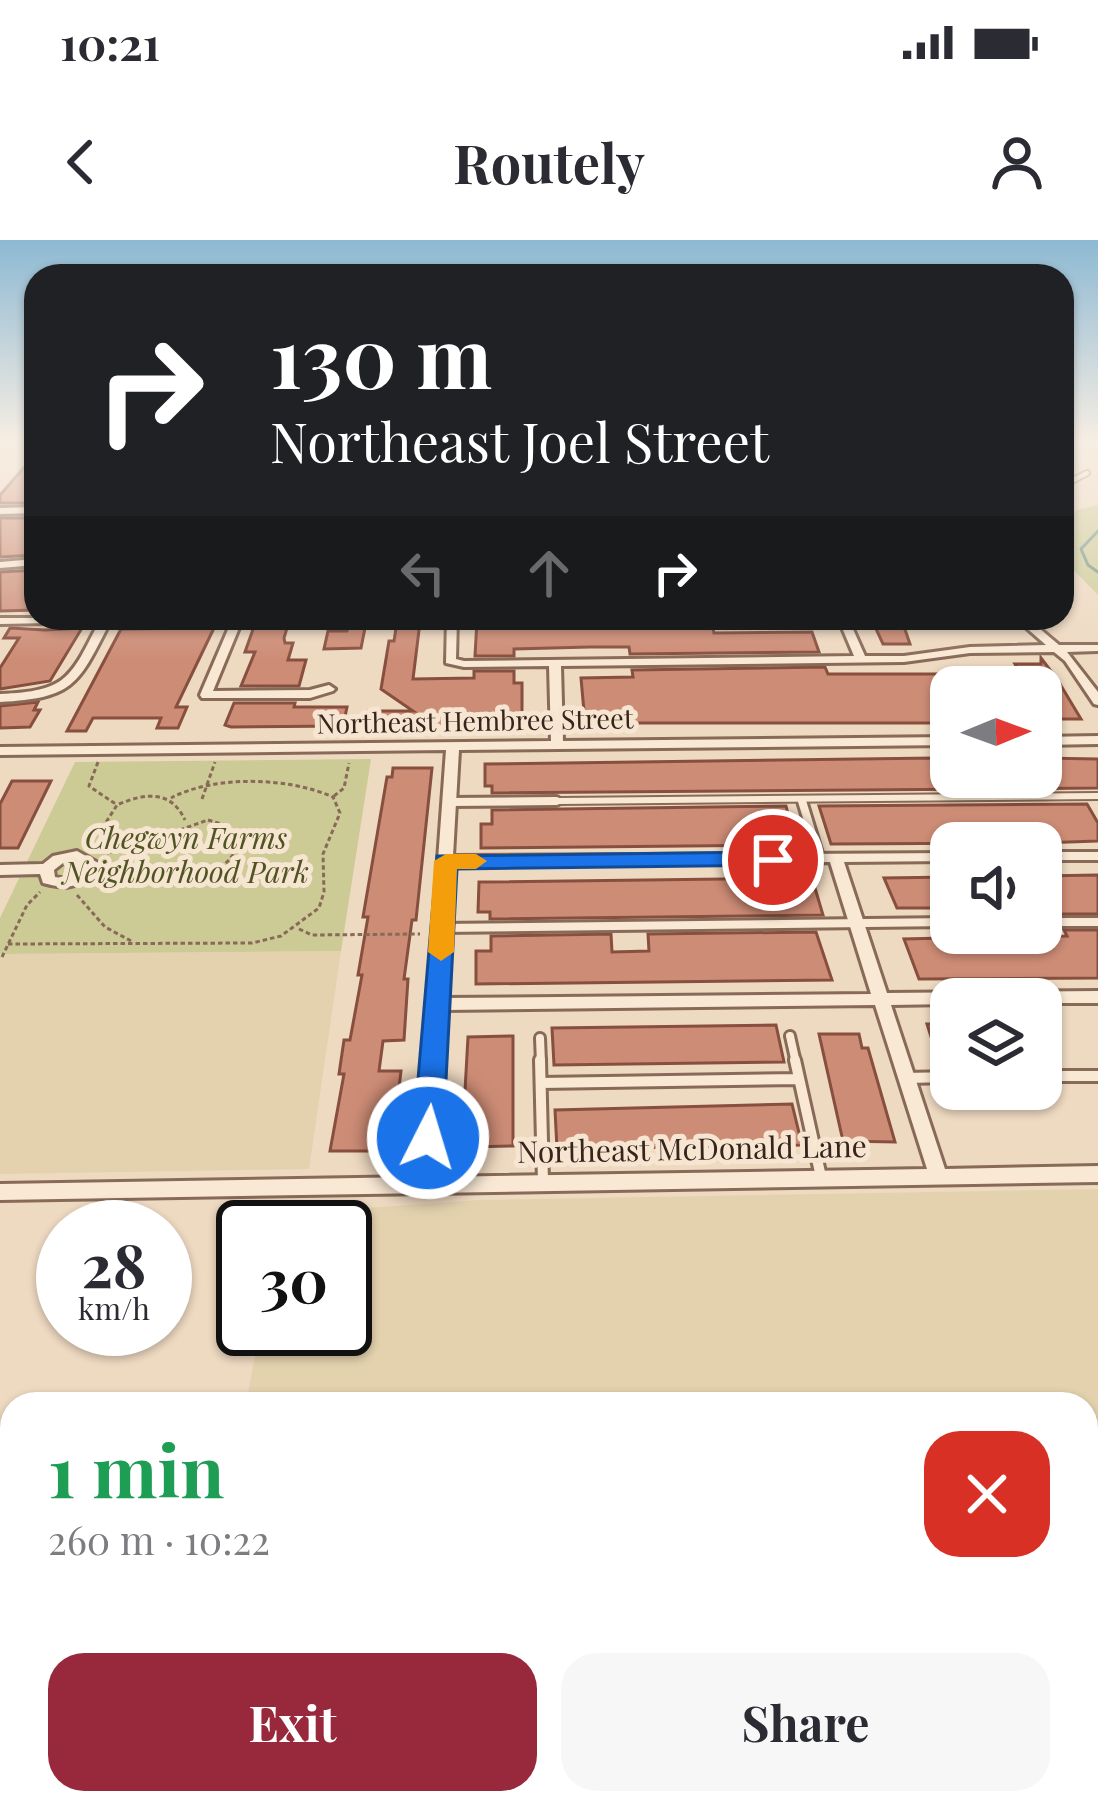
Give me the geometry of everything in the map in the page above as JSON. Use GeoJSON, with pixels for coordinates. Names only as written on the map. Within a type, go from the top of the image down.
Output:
{"type":"FeatureCollection","features":[{"type":"Feature","properties":{"kind":"street"},"geometry":{"type":"LineString","coordinates":[[0,698],[46,696],[62,690],[73,682],[100,630]]}},
{"type":"Feature","properties":{"kind":"street"},"geometry":{"type":"LineString","coordinates":[[233,630],[206,695],[310,694],[329,688]]}},
{"type":"Feature","properties":{"kind":"street"},"geometry":{"type":"LineString","coordinates":[[451,630],[450,661],[861,660],[970,650],[1098,649]]}},
{"type":"Feature","properties":{"kind":"street"},"geometry":{"type":"LineString","coordinates":[[848,630],[861,660]]}},
{"type":"Feature","properties":{"kind":"street"},"geometry":{"type":"LineString","coordinates":[[1035,630],[1059,649],[1098,701]]}},
{"type":"Feature","properties":{"kind":"street"},"geometry":{"type":"LineString","coordinates":[[555,663],[557,745]]}},
{"type":"Feature","properties":{"kind":"street"},"geometry":{"type":"LineString","coordinates":[[1062,740],[1098,740]]}},
{"type":"Feature","properties":{"kind":"street","name":"Northeast Hembree Street"},"geometry":{"type":"LineString","coordinates":[[0,751],[930,741]]}},
{"type":"Feature","properties":{"kind":"street"},"geometry":{"type":"LineString","coordinates":[[424,1183],[453,746]]}},
{"type":"Feature","properties":{"kind":"street"},"geometry":{"type":"LineString","coordinates":[[0,869],[77,882],[92,869],[91,860],[68,856],[50,876]]}},
{"type":"Feature","properties":{"kind":"street"},"geometry":{"type":"LineString","coordinates":[[1062,856],[1098,856]]}},
{"type":"Feature","properties":{"kind":"street"},"geometry":{"type":"LineString","coordinates":[[446,861],[930,857]]}},
{"type":"Feature","properties":{"kind":"street"},"geometry":{"type":"LineString","coordinates":[[828,859],[857,923],[938,1175]]}},
{"type":"Feature","properties":{"kind":"street"},"geometry":{"type":"LineString","coordinates":[[439,1004],[1098,997]]}},
{"type":"Feature","properties":{"kind":"street","name":"Northeast McDonald Lane"},"geometry":{"type":"LineString","coordinates":[[0,1192],[1098,1174]]}},
{"type":"Feature","properties":{"kind":"lane"},"geometry":{"type":"LineString","coordinates":[[449,802],[1098,796]]}},
{"type":"Feature","properties":{"kind":"lane"},"geometry":{"type":"LineString","coordinates":[[802,800],[828,859]]}},
{"type":"Feature","properties":{"kind":"lane"},"geometry":{"type":"LineString","coordinates":[[442,931],[930,922]]}},
{"type":"Feature","properties":{"kind":"lane"},"geometry":{"type":"LineString","coordinates":[[1062,922],[1098,922]]}},
{"type":"Feature","properties":{"kind":"lane"},"geometry":{"type":"LineString","coordinates":[[790,1036],[821,1178]]}},
{"type":"Feature","properties":{"kind":"lane"},"geometry":{"type":"LineString","coordinates":[[540,1039],[543,1182]]}},
{"type":"Feature","properties":{"kind":"lane"},"geometry":{"type":"LineString","coordinates":[[1062,1076],[1098,1076]]}},
{"type":"Feature","properties":{"kind":"lane"},"geometry":{"type":"LineString","coordinates":[[906,1078],[930,1077]]}},
{"type":"Feature","properties":{"kind":"lane"},"geometry":{"type":"LineString","coordinates":[[541,1083],[799,1079]]}},
{"type":"Feature","properties":{"kind":"path"},"geometry":{"type":"LineString","coordinates":[[333,797],[344,788],[352,747]]}},
{"type":"Feature","properties":{"kind":"path"},"geometry":{"type":"LineString","coordinates":[[202,799],[219,748]]}},
{"type":"Feature","properties":{"kind":"path"},"geometry":{"type":"LineString","coordinates":[[104,750],[89,786],[117,805]]}},
{"type":"Feature","properties":{"kind":"path"},"geometry":{"type":"LineString","coordinates":[[8,944],[251,943],[298,928],[311,918],[323,898],[323,854],[340,812],[333,797],[299,785],[185,788],[171,798]]}},
{"type":"Feature","properties":{"kind":"path"},"geometry":{"type":"LineString","coordinates":[[118,849],[103,827],[117,805],[141,796],[171,798],[186,821]]}},
{"type":"Feature","properties":{"kind":"path"},"geometry":{"type":"LineString","coordinates":[[91,860],[186,821],[219,821],[235,834],[234,857],[215,874],[182,884],[151,882],[131,869],[134,845]]}},
{"type":"Feature","properties":{"kind":"path"},"geometry":{"type":"LineString","coordinates":[[2,957],[27,905],[50,876]]}},
{"type":"Feature","properties":{"kind":"path"},"geometry":{"type":"LineString","coordinates":[[77,882],[77,896],[85,909],[133,942]]}},
{"type":"Feature","properties":{"kind":"path"},"geometry":{"type":"LineString","coordinates":[[298,928],[312,935],[442,931]]}},
{"type":"Feature","properties":{"kind":"shaded area"},"geometry":{"type":"Polygon","coordinates":[[[341,951],[309,1169],[0,1174],[0,954],[341,951]]]}},
{"type":"Feature","properties":{"kind":"shaded area"},"geometry":{"type":"Polygon","coordinates":[[[1098,1189],[1098,1392],[248,1392],[255,1356],[372,1356],[372,1208],[480,1200],[1098,1189]]]}},
{"type":"Feature","properties":{"kind":"green space"},"geometry":{"type":"Polygon","coordinates":[[[1074,513],[1098,513],[1098,595],[1074,570],[1074,513]]]}},
{"type":"Feature","properties":{"kind":"green space","name":"Chegwyn Farms Neighborhood Park"},"geometry":{"type":"Polygon","coordinates":[[[371,759],[341,951],[0,954],[0,918],[75,762],[371,759]]]}},
{"type":"Feature","properties":{"kind":"building"},"geometry":{"type":"Polygon","coordinates":[[[0,518],[24,518],[24,556],[0,557],[0,518]]]}},
{"type":"Feature","properties":{"kind":"building"},"geometry":{"type":"Polygon","coordinates":[[[24,571],[24,610],[0,611],[0,572],[24,571]]]}},
{"type":"Feature","properties":{"kind":"building"},"geometry":{"type":"Polygon","coordinates":[[[10,628],[81,630],[50,681],[0,689],[0,668],[19,638],[4,638],[10,628]]]}},
{"type":"Feature","properties":{"kind":"building"},"geometry":{"type":"Polygon","coordinates":[[[120,630],[213,630],[176,707],[187,707],[178,728],[157,728],[161,718],[93,718],[86,731],[67,731],[120,630]]]}},
{"type":"Feature","properties":{"kind":"building"},"geometry":{"type":"Polygon","coordinates":[[[253,630],[286,630],[285,643],[293,643],[288,660],[306,660],[299,686],[241,686],[255,652],[245,652],[253,630]]]}},
{"type":"Feature","properties":{"kind":"building"},"geometry":{"type":"Polygon","coordinates":[[[365,630],[361,648],[324,649],[328,631],[365,630]]]}},
{"type":"Feature","properties":{"kind":"building"},"geometry":{"type":"Polygon","coordinates":[[[396,630],[419,630],[413,679],[474,678],[474,671],[514,671],[514,683],[522,683],[522,722],[507,722],[507,727],[365,729],[368,711],[413,711],[381,689],[389,641],[394,641],[396,630]]]}},
{"type":"Feature","properties":{"kind":"building"},"geometry":{"type":"Polygon","coordinates":[[[476,630],[812,632],[819,652],[630,654],[629,647],[590,647],[514,649],[514,656],[475,656],[476,630]]]}},
{"type":"Feature","properties":{"kind":"building"},"geometry":{"type":"Polygon","coordinates":[[[877,630],[905,630],[910,644],[883,644],[877,630]]]}},
{"type":"Feature","properties":{"kind":"building"},"geometry":{"type":"Polygon","coordinates":[[[825,667],[828,674],[930,674],[930,723],[585,723],[581,678],[633,677],[632,670],[825,667]]]}},
{"type":"Feature","properties":{"kind":"building"},"geometry":{"type":"Polygon","coordinates":[[[1062,687],[1081,719],[1062,719],[1062,687]]]}},
{"type":"Feature","properties":{"kind":"building"},"geometry":{"type":"Polygon","coordinates":[[[38,702],[34,710],[40,710],[30,727],[0,728],[0,706],[38,702]]]}},
{"type":"Feature","properties":{"kind":"building"},"geometry":{"type":"Polygon","coordinates":[[[234,703],[347,707],[343,726],[231,727],[225,725],[234,703]]]}},
{"type":"Feature","properties":{"kind":"building"},"geometry":{"type":"Polygon","coordinates":[[[930,758],[930,789],[492,793],[492,786],[485,786],[485,764],[930,758]]]}},
{"type":"Feature","properties":{"kind":"building"},"geometry":{"type":"Polygon","coordinates":[[[1062,758],[1098,759],[1098,788],[1062,788],[1062,758]]]}},
{"type":"Feature","properties":{"kind":"building"},"geometry":{"type":"Polygon","coordinates":[[[393,768],[432,768],[416,920],[412,920],[404,979],[408,979],[404,1040],[383,1041],[379,1071],[401,1071],[398,1096],[389,1096],[381,1151],[330,1151],[344,1074],[339,1074],[344,1040],[350,1040],[362,975],[358,975],[368,917],[363,917],[387,777],[392,777],[393,768]]]}},
{"type":"Feature","properties":{"kind":"building"},"geometry":{"type":"Polygon","coordinates":[[[12,781],[51,781],[18,848],[0,848],[0,804],[12,781]]]}},
{"type":"Feature","properties":{"kind":"building"},"geometry":{"type":"Polygon","coordinates":[[[1087,804],[1098,823],[1098,841],[1062,842],[1062,822],[930,822],[930,844],[831,844],[819,806],[1087,804]]]}},
{"type":"Feature","properties":{"kind":"building"},"geometry":{"type":"Polygon","coordinates":[[[786,806],[796,845],[481,848],[481,824],[492,824],[492,810],[786,806]]]}},
{"type":"Feature","properties":{"kind":"building"},"geometry":{"type":"Polygon","coordinates":[[[1098,875],[1098,914],[1062,914],[1062,876],[1098,875]]]}},
{"type":"Feature","properties":{"kind":"building"},"geometry":{"type":"Polygon","coordinates":[[[930,877],[930,908],[897,908],[884,878],[930,877]]]}},
{"type":"Feature","properties":{"kind":"building"},"geometry":{"type":"Polygon","coordinates":[[[812,878],[823,915],[490,919],[490,912],[478,912],[479,882],[812,878]]]}},
{"type":"Feature","properties":{"kind":"building"},"geometry":{"type":"Polygon","coordinates":[[[1064,930],[1098,930],[1098,978],[919,979],[904,939],[930,938],[930,954],[1062,954],[1064,930]]]}},
{"type":"Feature","properties":{"kind":"building"},"geometry":{"type":"Polygon","coordinates":[[[816,932],[832,980],[476,984],[476,951],[491,951],[491,936],[611,934],[612,952],[649,951],[648,934],[816,932]]]}},
{"type":"Feature","properties":{"kind":"building"},"geometry":{"type":"Polygon","coordinates":[[[776,1025],[784,1062],[554,1065],[552,1028],[776,1025]]]}},
{"type":"Feature","properties":{"kind":"building"},"geometry":{"type":"Polygon","coordinates":[[[819,1034],[859,1034],[862,1048],[868,1048],[895,1142],[843,1141],[819,1034]]]}},
{"type":"Feature","properties":{"kind":"building"},"geometry":{"type":"Polygon","coordinates":[[[513,1036],[513,1146],[469,1147],[469,1126],[463,1126],[468,1037],[513,1036]]]}},
{"type":"Feature","properties":{"kind":"building"},"geometry":{"type":"Polygon","coordinates":[[[792,1104],[802,1145],[557,1149],[555,1110],[792,1104]]]}},
{"type":"Feature","properties":{"kind":"waterway"},"geometry":{"type":"LineString","coordinates":[[1098,531],[1081,549],[1088,565],[1098,572]]}},
{"type":"Feature","properties":{"kind":"slow traffic"},"geometry":{"type":"LineString","coordinates":[[441,952],[446,861],[476,861]]}},
{"type":"Feature","properties":{"kind":"route"},"geometry":{"type":"LineString","coordinates":[[428,1138],[446,861],[773,860]]}}]}
